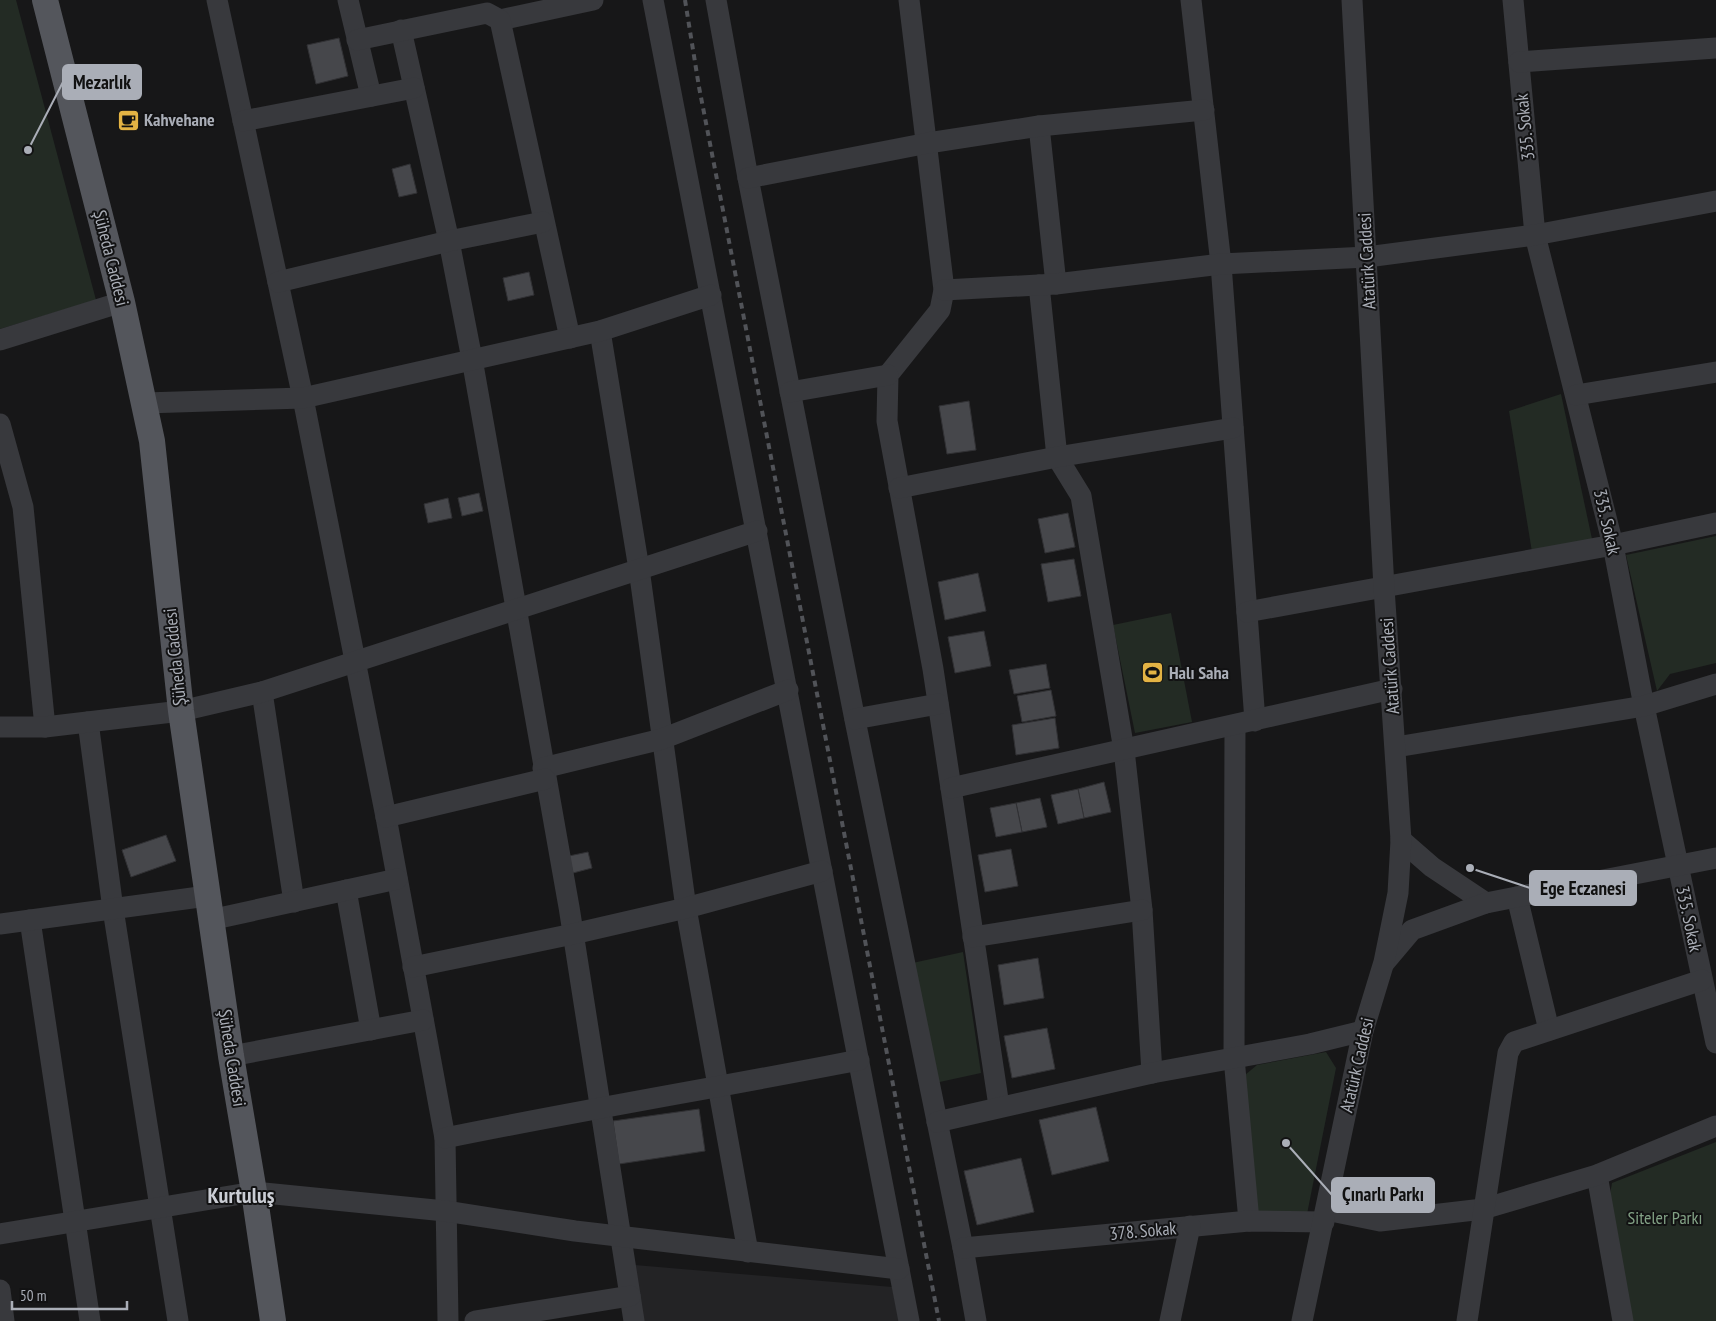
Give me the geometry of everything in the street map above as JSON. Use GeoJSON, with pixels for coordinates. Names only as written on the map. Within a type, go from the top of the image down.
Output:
{"type":"FeatureCollection","features":[{"type":"Feature","properties":{"kind":"main road","name":"Şüheda Caddesi"},"geometry":{"type":"LineString","coordinates":[[45,0],[122,302],[152,441],[181,711],[231,1056],[273,1321]]}},
{"type":"Feature","properties":{"kind":"street"},"geometry":{"type":"LineString","coordinates":[[217,0],[304,398],[386,817],[444,1138],[448,1321]]}},
{"type":"Feature","properties":{"kind":"street"},"geometry":{"type":"LineString","coordinates":[[348,0],[371,96]]}},
{"type":"Feature","properties":{"kind":"street"},"geometry":{"type":"LineString","coordinates":[[357,40],[487,13],[500,20],[592,0]]}},
{"type":"Feature","properties":{"kind":"street"},"geometry":{"type":"LineString","coordinates":[[653,0],[910,1321]]}},
{"type":"Feature","properties":{"kind":"street"},"geometry":{"type":"LineString","coordinates":[[716,0],[748,178],[790,392],[963,1248],[976,1321]]}},
{"type":"Feature","properties":{"kind":"street"},"geometry":{"type":"LineString","coordinates":[[909,0],[928,142],[944,290],[940,310],[888,375],[887,421],[938,704],[999,1106]]}},
{"type":"Feature","properties":{"kind":"street"},"geometry":{"type":"LineString","coordinates":[[1191,0],[1221,264],[1247,612],[1234,1058],[1249,1221]]}},
{"type":"Feature","properties":{"kind":"street","name":"Atatürk Caddesi"},"geometry":{"type":"LineString","coordinates":[[1302,1321],[1364,1031],[1384,962],[1398,893],[1401,840],[1384,588],[1352,0]]}},
{"type":"Feature","properties":{"kind":"street","name":"335. Sokak"},"geometry":{"type":"LineString","coordinates":[[1513,0],[1535,236],[1613,545],[1644,706],[1715,1035]]}},
{"type":"Feature","properties":{"kind":"street"},"geometry":{"type":"LineString","coordinates":[[500,20],[570,338]]}},
{"type":"Feature","properties":{"kind":"street"},"geometry":{"type":"LineString","coordinates":[[401,30],[449,241],[472,359],[573,934],[634,1321]]}},
{"type":"Feature","properties":{"kind":"street"},"geometry":{"type":"LineString","coordinates":[[1519,62],[1716,48]]}},
{"type":"Feature","properties":{"kind":"street"},"geometry":{"type":"LineString","coordinates":[[243,121],[414,88]]}},
{"type":"Feature","properties":{"kind":"street"},"geometry":{"type":"LineString","coordinates":[[748,178],[928,142],[1039,126],[1204,110]]}},
{"type":"Feature","properties":{"kind":"street"},"geometry":{"type":"LineString","coordinates":[[1039,126],[1057,457],[1081,496],[1124,750],[1142,910],[1152,1073]]}},
{"type":"Feature","properties":{"kind":"street"},"geometry":{"type":"LineString","coordinates":[[944,290],[1048,284],[1221,264],[1366,257],[1535,236],[1716,201]]}},
{"type":"Feature","properties":{"kind":"street"},"geometry":{"type":"LineString","coordinates":[[278,282],[449,241],[543,222]]}},
{"type":"Feature","properties":{"kind":"street"},"geometry":{"type":"LineString","coordinates":[[145,403],[304,398],[600,331],[711,295]]}},
{"type":"Feature","properties":{"kind":"street"},"geometry":{"type":"LineString","coordinates":[[0,340],[122,302]]}},
{"type":"Feature","properties":{"kind":"street"},"geometry":{"type":"LineString","coordinates":[[600,331],[640,569],[686,908],[748,1252]]}},
{"type":"Feature","properties":{"kind":"street"},"geometry":{"type":"LineString","coordinates":[[1576,395],[1716,372]]}},
{"type":"Feature","properties":{"kind":"street"},"geometry":{"type":"LineString","coordinates":[[790,392],[888,375]]}},
{"type":"Feature","properties":{"kind":"street"},"geometry":{"type":"LineString","coordinates":[[0,424],[23,507],[44,727]]}},
{"type":"Feature","properties":{"kind":"street"},"geometry":{"type":"LineString","coordinates":[[899,488],[1057,457],[1233,428]]}},
{"type":"Feature","properties":{"kind":"street"},"geometry":{"type":"LineString","coordinates":[[1247,612],[1613,545],[1716,523]]}},
{"type":"Feature","properties":{"kind":"street"},"geometry":{"type":"LineString","coordinates":[[0,727],[44,727],[181,711],[262,692],[757,531]]}},
{"type":"Feature","properties":{"kind":"street"},"geometry":{"type":"LineString","coordinates":[[1396,746],[1644,706],[1716,684]]}},
{"type":"Feature","properties":{"kind":"street"},"geometry":{"type":"LineString","coordinates":[[951,788],[1392,689]]}},
{"type":"Feature","properties":{"kind":"street"},"geometry":{"type":"LineString","coordinates":[[386,817],[544,774],[662,739],[788,690]]}},
{"type":"Feature","properties":{"kind":"street"},"geometry":{"type":"LineString","coordinates":[[262,692],[294,902]]}},
{"type":"Feature","properties":{"kind":"street"},"geometry":{"type":"LineString","coordinates":[[855,719],[938,704]]}},
{"type":"Feature","properties":{"kind":"street"},"geometry":{"type":"LineString","coordinates":[[88,722],[114,909],[178,1321]]}},
{"type":"Feature","properties":{"kind":"street"},"geometry":{"type":"LineString","coordinates":[[1401,840],[1432,867],[1486,903]]}},
{"type":"Feature","properties":{"kind":"street"},"geometry":{"type":"LineString","coordinates":[[1384,962],[1412,930],[1486,903],[1716,858]]}},
{"type":"Feature","properties":{"kind":"street"},"geometry":{"type":"LineString","coordinates":[[413,967],[573,934],[686,908],[822,871]]}},
{"type":"Feature","properties":{"kind":"street"},"geometry":{"type":"LineString","coordinates":[[0,924],[114,909],[209,908],[294,902],[397,879]]}},
{"type":"Feature","properties":{"kind":"street"},"geometry":{"type":"LineString","coordinates":[[346,890],[371,1030]]}},
{"type":"Feature","properties":{"kind":"street"},"geometry":{"type":"LineString","coordinates":[[1517,897],[1549,1030]]}},
{"type":"Feature","properties":{"kind":"street"},"geometry":{"type":"LineString","coordinates":[[973,937],[1142,910]]}},
{"type":"Feature","properties":{"kind":"street"},"geometry":{"type":"LineString","coordinates":[[30,920],[90,1321]]}},
{"type":"Feature","properties":{"kind":"street"},"geometry":{"type":"LineString","coordinates":[[1467,1321],[1508,1053],[1514,1042],[1702,980]]}},
{"type":"Feature","properties":{"kind":"street"},"geometry":{"type":"LineString","coordinates":[[231,1056],[423,1020]]}},
{"type":"Feature","properties":{"kind":"street"},"geometry":{"type":"LineString","coordinates":[[937,1122],[999,1106],[1152,1073],[1310,1044],[1364,1031]]}},
{"type":"Feature","properties":{"kind":"street"},"geometry":{"type":"LineString","coordinates":[[444,1138],[600,1106],[718,1088],[858,1060]]}},
{"type":"Feature","properties":{"kind":"street","name":"378. Sokak"},"geometry":{"type":"LineString","coordinates":[[963,1248],[1249,1221],[1325,1216],[1380,1221],[1483,1209],[1597,1174],[1716,1126]]}},
{"type":"Feature","properties":{"kind":"street"},"geometry":{"type":"LineString","coordinates":[[1597,1174],[1623,1321]]}},
{"type":"Feature","properties":{"kind":"street"},"geometry":{"type":"LineString","coordinates":[[0,1234],[254,1192],[445,1211],[620,1237],[899,1269]]}},
{"type":"Feature","properties":{"kind":"street"},"geometry":{"type":"LineString","coordinates":[[1170,1321],[1190,1226]]}},
{"type":"Feature","properties":{"kind":"street"},"geometry":{"type":"LineString","coordinates":[[0,1290],[4,1321]]}},
{"type":"Feature","properties":{"kind":"street"},"geometry":{"type":"LineString","coordinates":[[475,1321],[630,1296]]}},
{"type":"Feature","properties":{"kind":"shaded area"},"geometry":{"type":"Polygon","coordinates":[[[635,1265],[892,1287],[899,1321],[641,1321],[635,1265]]]}},
{"type":"Feature","properties":{"kind":"green space"},"geometry":{"type":"Polygon","coordinates":[[[0,0],[16,0],[96,300],[0,329],[0,0]]]}},
{"type":"Feature","properties":{"kind":"green space"},"geometry":{"type":"Polygon","coordinates":[[[1561,394],[1592,539],[1532,552],[1509,411],[1561,394]]]}},
{"type":"Feature","properties":{"kind":"green space"},"geometry":{"type":"Polygon","coordinates":[[[1716,536],[1716,663],[1670,674],[1657,691],[1626,555],[1716,536]]]}},
{"type":"Feature","properties":{"kind":"green space","name":"Halı Saha"},"geometry":{"type":"Polygon","coordinates":[[[1171,613],[1192,722],[1135,733],[1113,625],[1171,613]]]}},
{"type":"Feature","properties":{"kind":"green space"},"geometry":{"type":"Polygon","coordinates":[[[963,952],[981,1073],[935,1083],[908,964],[963,952]]]}},
{"type":"Feature","properties":{"kind":"green space"},"geometry":{"type":"Polygon","coordinates":[[[1326,1052],[1336,1068],[1307,1214],[1257,1212],[1245,1075],[1257,1065],[1326,1052]]]}},
{"type":"Feature","properties":{"kind":"green space","name":"Siteler Parkı"},"geometry":{"type":"Polygon","coordinates":[[[1716,1142],[1716,1321],[1629,1321],[1609,1200],[1612,1183],[1716,1142]]]}},
{"type":"Feature","properties":{"kind":"building"},"geometry":{"type":"Polygon","coordinates":[[[339,38],[348,76],[316,84],[307,45],[339,38]]]}},
{"type":"Feature","properties":{"kind":"building"},"geometry":{"type":"Polygon","coordinates":[[[410,164],[417,193],[399,197],[392,169],[410,164]]]}},
{"type":"Feature","properties":{"kind":"building"},"geometry":{"type":"Polygon","coordinates":[[[529,272],[534,295],[508,301],[503,278],[529,272]]]}},
{"type":"Feature","properties":{"kind":"building"},"geometry":{"type":"Polygon","coordinates":[[[969,401],[976,450],[947,454],[939,406],[969,401]]]}},
{"type":"Feature","properties":{"kind":"building"},"geometry":{"type":"Polygon","coordinates":[[[479,493],[483,511],[462,516],[458,498],[479,493]]]}},
{"type":"Feature","properties":{"kind":"building"},"geometry":{"type":"Polygon","coordinates":[[[448,498],[452,518],[428,523],[424,504],[448,498]]]}},
{"type":"Feature","properties":{"kind":"building"},"geometry":{"type":"Polygon","coordinates":[[[1068,513],[1075,547],[1045,553],[1038,519],[1068,513]]]}},
{"type":"Feature","properties":{"kind":"building"},"geometry":{"type":"Polygon","coordinates":[[[1074,559],[1081,596],[1048,602],[1041,564],[1074,559]]]}},
{"type":"Feature","properties":{"kind":"building"},"geometry":{"type":"Polygon","coordinates":[[[978,573],[986,611],[945,620],[938,582],[978,573]]]}},
{"type":"Feature","properties":{"kind":"building"},"geometry":{"type":"Polygon","coordinates":[[[984,631],[991,666],[955,673],[948,637],[984,631]]]}},
{"type":"Feature","properties":{"kind":"building"},"geometry":{"type":"Polygon","coordinates":[[[1046,664],[1050,688],[1014,694],[1009,670],[1046,664]]]}},
{"type":"Feature","properties":{"kind":"building"},"geometry":{"type":"Polygon","coordinates":[[[1051,690],[1056,716],[1022,722],[1017,696],[1051,690]]]}},
{"type":"Feature","properties":{"kind":"building"},"geometry":{"type":"Polygon","coordinates":[[[1055,718],[1059,748],[1016,755],[1012,725],[1055,718]]]}},
{"type":"Feature","properties":{"kind":"building"},"geometry":{"type":"Polygon","coordinates":[[[1104,782],[1111,812],[1084,818],[1078,789],[1104,782]]]}},
{"type":"Feature","properties":{"kind":"building"},"geometry":{"type":"Polygon","coordinates":[[[1078,789],[1084,818],[1058,824],[1051,795],[1078,789]]]}},
{"type":"Feature","properties":{"kind":"building"},"geometry":{"type":"Polygon","coordinates":[[[1040,798],[1047,827],[1022,832],[1016,803],[1040,798]]]}},
{"type":"Feature","properties":{"kind":"building"},"geometry":{"type":"Polygon","coordinates":[[[1016,803],[1022,832],[996,837],[990,808],[1016,803]]]}},
{"type":"Feature","properties":{"kind":"building"},"geometry":{"type":"Polygon","coordinates":[[[166,835],[176,861],[131,877],[122,850],[166,835]]]}},
{"type":"Feature","properties":{"kind":"building"},"geometry":{"type":"Polygon","coordinates":[[[1011,849],[1018,886],[985,892],[978,855],[1011,849]]]}},
{"type":"Feature","properties":{"kind":"building"},"geometry":{"type":"Polygon","coordinates":[[[588,852],[592,868],[573,873],[569,856],[588,852]]]}},
{"type":"Feature","properties":{"kind":"building"},"geometry":{"type":"Polygon","coordinates":[[[1038,958],[1044,998],[1004,1005],[998,965],[1038,958]]]}},
{"type":"Feature","properties":{"kind":"building"},"geometry":{"type":"Polygon","coordinates":[[[1047,1028],[1055,1069],[1012,1078],[1004,1036],[1047,1028]]]}},
{"type":"Feature","properties":{"kind":"building"},"geometry":{"type":"Polygon","coordinates":[[[1096,1107],[1109,1161],[1052,1175],[1039,1120],[1096,1107]]]}},
{"type":"Feature","properties":{"kind":"building"},"geometry":{"type":"Polygon","coordinates":[[[699,1109],[705,1151],[619,1164],[613,1121],[699,1109]]]}},
{"type":"Feature","properties":{"kind":"building"},"geometry":{"type":"Polygon","coordinates":[[[1021,1158],[1034,1212],[977,1225],[964,1171],[1021,1158]]]}},
{"type":"Feature","properties":{"kind":"railway"},"geometry":{"type":"LineString","coordinates":[[685,0],[699,87],[939,1321]]}},
{"type":"Feature","properties":{"kind":"place","name":"Kahvehane"},"geometry":{"type":"Point","coordinates":[128,120]}},
{"type":"Feature","properties":{"kind":"place","name":"Mezarlık"},"geometry":{"type":"Point","coordinates":[28,150]}},
{"type":"Feature","properties":{"kind":"place","name":"Halı Saha"},"geometry":{"type":"Point","coordinates":[1153,673]}},
{"type":"Feature","properties":{"kind":"place","name":"Ege Eczanesi"},"geometry":{"type":"Point","coordinates":[1470,868]}},
{"type":"Feature","properties":{"kind":"place","name":"Çınarlı Parkı"},"geometry":{"type":"Point","coordinates":[1286,1143]}},
{"type":"Feature","properties":{"kind":"district","name":"Kurtuluş"},"geometry":{"type":"Point","coordinates":[241,1195]}}]}
